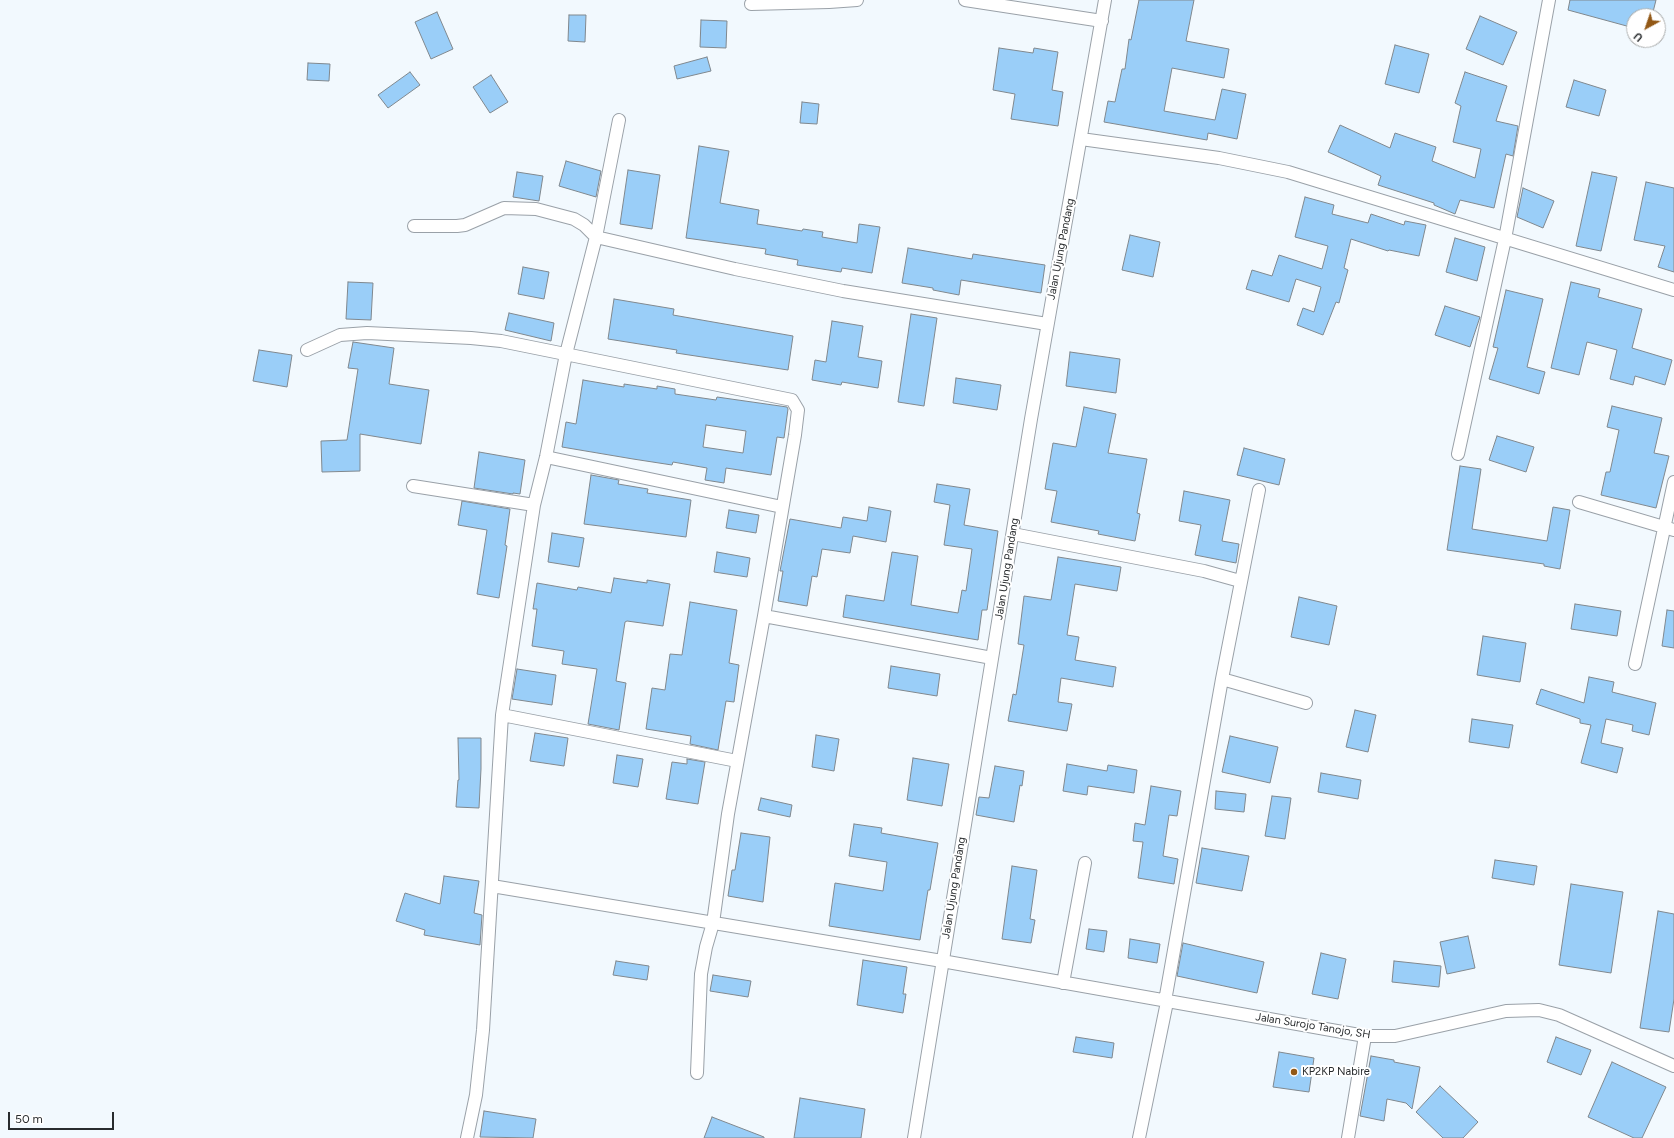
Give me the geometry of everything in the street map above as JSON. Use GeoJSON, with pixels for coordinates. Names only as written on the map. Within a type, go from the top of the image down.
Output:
{"type":"FeatureCollection","features":[{"type":"Feature","properties":{"kind":"street"},"geometry":{"type":"LineString","coordinates":[[751,4],[857,0]]}},
{"type":"Feature","properties":{"kind":"street"},"geometry":{"type":"LineString","coordinates":[[965,0],[1102,21]]}},
{"type":"Feature","properties":{"kind":"street","name":"Jalan Ujung Pandang"},"geometry":{"type":"LineString","coordinates":[[914,1138],[1047,324],[1105,0]]}},
{"type":"Feature","properties":{"kind":"street"},"geometry":{"type":"LineString","coordinates":[[1458,454],[1504,239],[1549,0]]}},
{"type":"Feature","properties":{"kind":"street"},"geometry":{"type":"LineString","coordinates":[[467,1138],[476,1095],[483,1030],[502,715],[534,505],[546,457],[566,354],[596,237],[619,120]]}},
{"type":"Feature","properties":{"kind":"street"},"geometry":{"type":"LineString","coordinates":[[1081,139],[1219,158],[1271,168],[1674,290]]}},
{"type":"Feature","properties":{"kind":"street"},"geometry":{"type":"LineString","coordinates":[[414,226],[458,226],[465,225],[504,208],[512,207],[536,209],[574,219],[584,225],[596,237],[735,269],[843,291],[1047,324]]}},
{"type":"Feature","properties":{"kind":"street"},"geometry":{"type":"LineString","coordinates":[[307,350],[340,335],[367,333],[493,340],[792,400],[798,410],[764,616],[728,814],[713,923],[706,947],[701,974],[697,1073]]}},
{"type":"Feature","properties":{"kind":"street"},"geometry":{"type":"LineString","coordinates":[[546,457],[782,507]]}},
{"type":"Feature","properties":{"kind":"street"},"geometry":{"type":"LineString","coordinates":[[1635,664],[1670,528],[1674,482]]}},
{"type":"Feature","properties":{"kind":"street"},"geometry":{"type":"LineString","coordinates":[[413,486],[534,505]]}},
{"type":"Feature","properties":{"kind":"street"},"geometry":{"type":"LineString","coordinates":[[1139,1138],[1166,1001],[1240,581],[1259,490]]}},
{"type":"Feature","properties":{"kind":"street"},"geometry":{"type":"LineString","coordinates":[[1579,502],[1670,528]]}},
{"type":"Feature","properties":{"kind":"street"},"geometry":{"type":"LineString","coordinates":[[1013,534],[1204,571],[1240,581]]}},
{"type":"Feature","properties":{"kind":"street"},"geometry":{"type":"LineString","coordinates":[[764,616],[992,658]]}},
{"type":"Feature","properties":{"kind":"street"},"geometry":{"type":"LineString","coordinates":[[1222,679],[1306,703]]}},
{"type":"Feature","properties":{"kind":"street"},"geometry":{"type":"LineString","coordinates":[[502,715],[737,761]]}},
{"type":"Feature","properties":{"kind":"street"},"geometry":{"type":"LineString","coordinates":[[1063,983],[1085,863]]}},
{"type":"Feature","properties":{"kind":"street","name":"Jalan Surojo Tanojo, SH"},"geometry":{"type":"LineString","coordinates":[[492,886],[942,961],[1365,1036],[1395,1036],[1506,1011],[1539,1010],[1559,1015],[1674,1066]]}},
{"type":"Feature","properties":{"kind":"street"},"geometry":{"type":"LineString","coordinates":[[1348,1138],[1365,1036]]}},
{"type":"Feature","properties":{"kind":"building"},"geometry":{"type":"Polygon","coordinates":[[[1139,0],[1194,0],[1186,41],[1229,49],[1224,78],[1172,68],[1164,111],[1215,120],[1222,89],[1246,94],[1237,139],[1208,133],[1207,140],[1104,122],[1108,101],[1115,102],[1122,69],[1125,69],[1129,39],[1131,40],[1139,0]]]}},
{"type":"Feature","properties":{"kind":"building"},"geometry":{"type":"Polygon","coordinates":[[[1570,0],[1656,0],[1654,8],[1626,8],[1626,26],[1568,10],[1570,0]]]}},
{"type":"Feature","properties":{"kind":"building"},"geometry":{"type":"Polygon","coordinates":[[[437,12],[453,49],[431,59],[415,22],[437,12]]]}},
{"type":"Feature","properties":{"kind":"building"},"geometry":{"type":"Polygon","coordinates":[[[569,15],[586,15],[585,42],[568,41],[569,15]]]}},
{"type":"Feature","properties":{"kind":"building"},"geometry":{"type":"Polygon","coordinates":[[[1480,16],[1517,32],[1503,65],[1466,49],[1480,16]]]}},
{"type":"Feature","properties":{"kind":"building"},"geometry":{"type":"Polygon","coordinates":[[[701,20],[727,21],[726,48],[700,47],[701,20]]]}},
{"type":"Feature","properties":{"kind":"building"},"geometry":{"type":"Polygon","coordinates":[[[1395,45],[1429,54],[1419,93],[1385,84],[1395,45]]]}},
{"type":"Feature","properties":{"kind":"building"},"geometry":{"type":"Polygon","coordinates":[[[999,48],[1033,53],[1034,48],[1058,52],[1052,90],[1063,92],[1058,126],[1011,119],[1015,94],[993,90],[999,48]]]}},
{"type":"Feature","properties":{"kind":"building"},"geometry":{"type":"Polygon","coordinates":[[[707,57],[711,71],[677,79],[674,66],[707,57]]]}},
{"type":"Feature","properties":{"kind":"building"},"geometry":{"type":"Polygon","coordinates":[[[308,63],[330,64],[329,81],[307,80],[308,63]]]}},
{"type":"Feature","properties":{"kind":"building"},"geometry":{"type":"Polygon","coordinates":[[[410,72],[420,85],[388,108],[378,95],[410,72]]]}},
{"type":"Feature","properties":{"kind":"building"},"geometry":{"type":"Polygon","coordinates":[[[1465,72],[1507,86],[1496,121],[1518,126],[1513,156],[1506,154],[1494,208],[1460,200],[1455,214],[1434,205],[1434,203],[1378,185],[1381,176],[1328,152],[1340,125],[1390,148],[1395,133],[1436,147],[1432,161],[1475,178],[1481,149],[1453,142],[1461,106],[1455,103],[1465,72]]]}},
{"type":"Feature","properties":{"kind":"building"},"geometry":{"type":"Polygon","coordinates":[[[491,75],[508,102],[490,113],[473,87],[491,75]]]}},
{"type":"Feature","properties":{"kind":"building"},"geometry":{"type":"Polygon","coordinates":[[[1574,80],[1606,90],[1599,116],[1566,107],[1574,80]]]}},
{"type":"Feature","properties":{"kind":"building"},"geometry":{"type":"Polygon","coordinates":[[[802,102],[819,104],[817,124],[800,123],[802,102]]]}},
{"type":"Feature","properties":{"kind":"building"},"geometry":{"type":"Polygon","coordinates":[[[699,146],[729,151],[720,203],[759,210],[757,224],[802,231],[803,229],[823,232],[822,237],[857,243],[859,224],[880,227],[872,273],[842,268],[841,272],[797,265],[798,260],[765,254],[766,249],[686,238],[699,146]]]}},
{"type":"Feature","properties":{"kind":"building"},"geometry":{"type":"Polygon","coordinates":[[[566,161],[601,171],[596,197],[559,186],[566,161]]]}},
{"type":"Feature","properties":{"kind":"building"},"geometry":{"type":"Polygon","coordinates":[[[628,170],[660,175],[652,229],[620,224],[628,170]]]}},
{"type":"Feature","properties":{"kind":"building"},"geometry":{"type":"Polygon","coordinates":[[[517,172],[543,176],[539,201],[513,197],[517,172]]]}},
{"type":"Feature","properties":{"kind":"building"},"geometry":{"type":"Polygon","coordinates":[[[1592,172],[1617,177],[1601,251],[1576,246],[1592,172]]]}},
{"type":"Feature","properties":{"kind":"building"},"geometry":{"type":"Polygon","coordinates":[[[1646,182],[1674,188],[1674,272],[1658,267],[1665,246],[1634,240],[1646,182]]]}},
{"type":"Feature","properties":{"kind":"building"},"geometry":{"type":"Polygon","coordinates":[[[1523,188],[1554,201],[1543,228],[1517,217],[1523,188]]]}},
{"type":"Feature","properties":{"kind":"building"},"geometry":{"type":"Polygon","coordinates":[[[1305,197],[1334,205],[1332,214],[1368,223],[1371,214],[1404,225],[1405,221],[1426,225],[1419,256],[1388,251],[1351,239],[1344,268],[1348,270],[1339,303],[1336,302],[1323,335],[1297,325],[1303,308],[1314,312],[1321,287],[1296,279],[1289,302],[1246,289],[1252,270],[1272,276],[1279,255],[1322,269],[1328,246],[1295,237],[1305,197]]]}},
{"type":"Feature","properties":{"kind":"building"},"geometry":{"type":"Polygon","coordinates":[[[1130,235],[1160,242],[1153,277],[1122,270],[1130,235]]]}},
{"type":"Feature","properties":{"kind":"building"},"geometry":{"type":"Polygon","coordinates":[[[1455,238],[1485,247],[1477,281],[1446,272],[1455,238]]]}},
{"type":"Feature","properties":{"kind":"building"},"geometry":{"type":"Polygon","coordinates":[[[908,248],[972,259],[973,254],[1045,265],[1041,293],[961,280],[959,295],[933,290],[933,288],[902,283],[908,248]]]}},
{"type":"Feature","properties":{"kind":"building"},"geometry":{"type":"Polygon","coordinates":[[[523,267],[549,272],[544,299],[518,294],[523,267]]]}},
{"type":"Feature","properties":{"kind":"building"},"geometry":{"type":"Polygon","coordinates":[[[348,282],[373,283],[371,320],[346,319],[348,282]]]}},
{"type":"Feature","properties":{"kind":"building"},"geometry":{"type":"Polygon","coordinates":[[[1571,282],[1600,289],[1598,297],[1642,309],[1632,348],[1672,360],[1665,385],[1635,376],[1633,385],[1610,379],[1617,350],[1587,342],[1579,375],[1551,368],[1571,282]]]}},
{"type":"Feature","properties":{"kind":"building"},"geometry":{"type":"Polygon","coordinates":[[[1506,290],[1543,299],[1527,367],[1545,372],[1539,394],[1489,379],[1498,348],[1493,347],[1506,290]]]}},
{"type":"Feature","properties":{"kind":"building"},"geometry":{"type":"Polygon","coordinates":[[[614,299],[674,309],[673,315],[793,336],[788,370],[676,353],[677,350],[608,339],[614,299]]]}},
{"type":"Feature","properties":{"kind":"building"},"geometry":{"type":"Polygon","coordinates":[[[1445,306],[1480,317],[1470,347],[1435,335],[1445,306]]]}},
{"type":"Feature","properties":{"kind":"building"},"geometry":{"type":"Polygon","coordinates":[[[509,313],[554,323],[551,341],[505,330],[509,313]]]}},
{"type":"Feature","properties":{"kind":"building"},"geometry":{"type":"Polygon","coordinates":[[[911,314],[937,318],[924,406],[898,402],[911,314]]]}},
{"type":"Feature","properties":{"kind":"building"},"geometry":{"type":"Polygon","coordinates":[[[832,321],[863,326],[858,357],[882,361],[878,388],[842,382],[841,385],[812,380],[815,360],[826,362],[832,321]]]}},
{"type":"Feature","properties":{"kind":"building"},"geometry":{"type":"Polygon","coordinates":[[[353,342],[394,348],[389,384],[429,390],[421,444],[360,434],[360,471],[322,472],[321,441],[347,440],[358,369],[348,368],[353,342]]]}},
{"type":"Feature","properties":{"kind":"building"},"geometry":{"type":"Polygon","coordinates":[[[259,350],[292,355],[287,387],[253,381],[259,350]]]}},
{"type":"Feature","properties":{"kind":"building"},"geometry":{"type":"Polygon","coordinates":[[[1070,352],[1120,359],[1116,393],[1066,386],[1070,352]]]}},
{"type":"Feature","properties":{"kind":"building"},"geometry":{"type":"Polygon","coordinates":[[[956,378],[1001,385],[997,410],[953,403],[956,378]]]}},
{"type":"Feature","properties":{"kind":"building"},"geometry":{"type":"Polygon","coordinates":[[[583,380],[624,387],[624,384],[657,389],[657,386],[675,389],[675,394],[716,400],[717,397],[787,407],[788,409],[784,438],[777,437],[771,475],[726,468],[724,483],[705,480],[707,468],[673,462],[672,465],[562,447],[566,422],[576,424],[583,380]],[[706,425],[703,447],[743,453],[746,431],[706,425]]]}},
{"type":"Feature","properties":{"kind":"building"},"geometry":{"type":"Polygon","coordinates":[[[1612,406],[1662,418],[1654,453],[1669,456],[1656,508],[1601,495],[1606,472],[1610,472],[1619,430],[1607,427],[1612,406]]]}},
{"type":"Feature","properties":{"kind":"building"},"geometry":{"type":"Polygon","coordinates":[[[1084,407],[1116,414],[1108,453],[1147,459],[1137,513],[1140,514],[1135,541],[1098,534],[1099,531],[1051,522],[1057,491],[1045,489],[1053,443],[1076,447],[1084,407]]]}},
{"type":"Feature","properties":{"kind":"building"},"geometry":{"type":"Polygon","coordinates":[[[1497,436],[1534,447],[1526,472],[1489,460],[1497,436]]]}},
{"type":"Feature","properties":{"kind":"building"},"geometry":{"type":"Polygon","coordinates":[[[1244,448],[1285,459],[1279,485],[1237,475],[1244,448]]]}},
{"type":"Feature","properties":{"kind":"building"},"geometry":{"type":"Polygon","coordinates":[[[479,452],[525,460],[520,494],[474,488],[479,452]]]}},
{"type":"Feature","properties":{"kind":"building"},"geometry":{"type":"Polygon","coordinates":[[[1460,466],[1481,469],[1472,529],[1547,541],[1553,507],[1570,510],[1560,569],[1544,566],[1544,564],[1447,550],[1460,466]]]}},
{"type":"Feature","properties":{"kind":"building"},"geometry":{"type":"Polygon","coordinates":[[[591,475],[619,480],[618,484],[648,489],[647,493],[691,500],[686,537],[584,524],[591,475]]]}},
{"type":"Feature","properties":{"kind":"building"},"geometry":{"type":"Polygon","coordinates":[[[937,484],[970,489],[964,525],[998,531],[987,610],[982,610],[978,640],[843,617],[846,595],[884,601],[892,552],[918,556],[911,605],[958,613],[962,590],[966,591],[972,549],[944,545],[950,505],[934,502],[937,484]]]}},
{"type":"Feature","properties":{"kind":"building"},"geometry":{"type":"Polygon","coordinates":[[[1184,491],[1230,500],[1222,541],[1239,544],[1236,563],[1195,555],[1201,525],[1179,521],[1184,491]]]}},
{"type":"Feature","properties":{"kind":"building"},"geometry":{"type":"Polygon","coordinates":[[[462,501],[510,509],[505,545],[507,546],[499,598],[477,594],[487,530],[458,525],[462,501]]]}},
{"type":"Feature","properties":{"kind":"building"},"geometry":{"type":"Polygon","coordinates":[[[869,507],[891,511],[886,542],[853,536],[850,553],[822,549],[817,577],[812,576],[807,606],[778,601],[783,571],[780,571],[790,519],[841,528],[843,517],[867,521],[869,507]]]}},
{"type":"Feature","properties":{"kind":"building"},"geometry":{"type":"Polygon","coordinates":[[[729,510],[759,515],[756,533],[726,528],[729,510]]]}},
{"type":"Feature","properties":{"kind":"building"},"geometry":{"type":"Polygon","coordinates":[[[552,533],[584,538],[579,567],[548,562],[552,533]]]}},
{"type":"Feature","properties":{"kind":"building"},"geometry":{"type":"Polygon","coordinates":[[[717,552],[750,558],[747,577],[714,572],[717,552]]]}},
{"type":"Feature","properties":{"kind":"building"},"geometry":{"type":"Polygon","coordinates":[[[1058,557],[1121,567],[1117,591],[1075,584],[1067,635],[1079,637],[1075,660],[1116,667],[1113,687],[1061,678],[1058,702],[1072,704],[1067,731],[1008,721],[1013,694],[1016,695],[1024,645],[1018,644],[1024,596],[1051,600],[1058,557]]]}},
{"type":"Feature","properties":{"kind":"building"},"geometry":{"type":"Polygon","coordinates":[[[614,578],[647,583],[647,580],[670,584],[663,626],[627,621],[625,622],[616,681],[626,683],[619,730],[588,724],[597,669],[562,664],[564,651],[532,646],[537,609],[533,609],[537,583],[577,590],[578,587],[611,593],[614,578]]]}},
{"type":"Feature","properties":{"kind":"building"},"geometry":{"type":"Polygon","coordinates":[[[1299,597],[1337,606],[1329,645],[1291,637],[1299,597]]]}},
{"type":"Feature","properties":{"kind":"building"},"geometry":{"type":"Polygon","coordinates":[[[690,602],[737,610],[729,663],[739,665],[734,702],[726,701],[718,750],[690,744],[691,736],[646,729],[652,688],[665,690],[670,654],[682,655],[690,602]]]}},
{"type":"Feature","properties":{"kind":"building"},"geometry":{"type":"Polygon","coordinates":[[[1575,604],[1621,611],[1617,636],[1571,629],[1575,604]]]}},
{"type":"Feature","properties":{"kind":"building"},"geometry":{"type":"Polygon","coordinates":[[[1667,610],[1674,611],[1674,648],[1662,646],[1667,610]]]}},
{"type":"Feature","properties":{"kind":"building"},"geometry":{"type":"Polygon","coordinates":[[[1483,636],[1526,643],[1520,682],[1477,675],[1483,636]]]}},
{"type":"Feature","properties":{"kind":"building"},"geometry":{"type":"Polygon","coordinates":[[[891,666],[940,674],[937,696],[888,688],[891,666]]]}},
{"type":"Feature","properties":{"kind":"building"},"geometry":{"type":"Polygon","coordinates":[[[517,669],[556,675],[552,705],[512,699],[517,669]]]}},
{"type":"Feature","properties":{"kind":"building"},"geometry":{"type":"Polygon","coordinates":[[[1589,677],[1614,682],[1612,692],[1656,703],[1649,735],[1632,731],[1633,725],[1606,719],[1601,743],[1623,748],[1617,773],[1581,763],[1591,725],[1580,723],[1580,719],[1536,704],[1541,689],[1584,703],[1589,677]]]}},
{"type":"Feature","properties":{"kind":"building"},"geometry":{"type":"Polygon","coordinates":[[[1355,710],[1376,715],[1368,752],[1346,747],[1355,710]]]}},
{"type":"Feature","properties":{"kind":"building"},"geometry":{"type":"Polygon","coordinates":[[[1472,719],[1513,725],[1509,748],[1469,742],[1472,719]]]}},
{"type":"Feature","properties":{"kind":"building"},"geometry":{"type":"Polygon","coordinates":[[[535,733],[568,738],[564,766],[530,761],[535,733]]]}},
{"type":"Feature","properties":{"kind":"building"},"geometry":{"type":"Polygon","coordinates":[[[816,735],[839,739],[834,771],[812,767],[816,735]]]}},
{"type":"Feature","properties":{"kind":"building"},"geometry":{"type":"Polygon","coordinates":[[[1230,736],[1278,747],[1270,783],[1222,772],[1230,736]]]}},
{"type":"Feature","properties":{"kind":"building"},"geometry":{"type":"Polygon","coordinates":[[[458,738],[481,738],[479,808],[456,807],[459,780],[458,738]]]}},
{"type":"Feature","properties":{"kind":"building"},"geometry":{"type":"Polygon","coordinates":[[[617,755],[643,759],[638,787],[613,783],[617,755]]]}},
{"type":"Feature","properties":{"kind":"building"},"geometry":{"type":"Polygon","coordinates":[[[913,758],[949,764],[942,806],[907,800],[913,758]]]}},
{"type":"Feature","properties":{"kind":"building"},"geometry":{"type":"Polygon","coordinates":[[[687,759],[705,762],[698,804],[666,799],[672,762],[687,764],[687,759]]]}},
{"type":"Feature","properties":{"kind":"building"},"geometry":{"type":"Polygon","coordinates":[[[1067,764],[1107,771],[1108,765],[1137,770],[1134,793],[1088,786],[1087,795],[1063,791],[1067,764]]]}},
{"type":"Feature","properties":{"kind":"building"},"geometry":{"type":"Polygon","coordinates":[[[995,766],[1024,771],[1022,786],[1020,785],[1014,822],[976,815],[979,797],[989,798],[995,766]]]}},
{"type":"Feature","properties":{"kind":"building"},"geometry":{"type":"Polygon","coordinates":[[[1321,773],[1361,780],[1358,799],[1318,792],[1321,773]]]}},
{"type":"Feature","properties":{"kind":"building"},"geometry":{"type":"Polygon","coordinates":[[[1151,786],[1181,791],[1177,816],[1169,815],[1163,856],[1178,859],[1174,884],[1138,878],[1143,842],[1133,841],[1135,823],[1145,825],[1151,786]]]}},
{"type":"Feature","properties":{"kind":"building"},"geometry":{"type":"Polygon","coordinates":[[[1216,791],[1246,794],[1244,812],[1215,809],[1216,791]]]}},
{"type":"Feature","properties":{"kind":"building"},"geometry":{"type":"Polygon","coordinates":[[[1272,796],[1291,798],[1285,839],[1265,836],[1272,796]]]}},
{"type":"Feature","properties":{"kind":"building"},"geometry":{"type":"Polygon","coordinates":[[[761,798],[792,805],[790,817],[758,810],[761,798]]]}},
{"type":"Feature","properties":{"kind":"building"},"geometry":{"type":"Polygon","coordinates":[[[854,824],[882,828],[881,833],[938,843],[930,890],[928,890],[920,940],[829,926],[835,883],[883,891],[887,862],[849,856],[854,824]]]}},
{"type":"Feature","properties":{"kind":"building"},"geometry":{"type":"Polygon","coordinates":[[[741,833],[770,837],[763,902],[728,896],[732,870],[735,870],[741,833]]]}},
{"type":"Feature","properties":{"kind":"building"},"geometry":{"type":"Polygon","coordinates":[[[1202,848],[1249,856],[1242,891],[1196,883],[1202,848]]]}},
{"type":"Feature","properties":{"kind":"building"},"geometry":{"type":"Polygon","coordinates":[[[1495,860],[1537,866],[1534,885],[1492,878],[1495,860]]]}},
{"type":"Feature","properties":{"kind":"building"},"geometry":{"type":"Polygon","coordinates":[[[1012,866],[1037,870],[1030,919],[1035,920],[1031,943],[1002,939],[1012,866]]]}},
{"type":"Feature","properties":{"kind":"building"},"geometry":{"type":"Polygon","coordinates":[[[444,876],[479,881],[474,913],[482,915],[480,945],[424,935],[425,930],[396,921],[405,893],[440,904],[444,876]]]}},
{"type":"Feature","properties":{"kind":"building"},"geometry":{"type":"Polygon","coordinates":[[[1571,884],[1623,892],[1611,973],[1559,965],[1571,884]]]}},
{"type":"Feature","properties":{"kind":"building"},"geometry":{"type":"Polygon","coordinates":[[[1658,911],[1674,914],[1674,999],[1669,1032],[1640,1028],[1658,911]]]}},
{"type":"Feature","properties":{"kind":"building"},"geometry":{"type":"Polygon","coordinates":[[[1089,929],[1107,931],[1104,952],[1086,949],[1089,929]]]}},
{"type":"Feature","properties":{"kind":"building"},"geometry":{"type":"Polygon","coordinates":[[[1468,936],[1475,968],[1447,974],[1440,942],[1468,936]]]}},
{"type":"Feature","properties":{"kind":"building"},"geometry":{"type":"Polygon","coordinates":[[[1130,939],[1160,944],[1157,963],[1128,958],[1130,939]]]}},
{"type":"Feature","properties":{"kind":"building"},"geometry":{"type":"Polygon","coordinates":[[[1183,943],[1264,962],[1257,993],[1177,976],[1183,943]]]}},
{"type":"Feature","properties":{"kind":"building"},"geometry":{"type":"Polygon","coordinates":[[[1321,953],[1346,959],[1338,999],[1312,994],[1321,953]]]}},
{"type":"Feature","properties":{"kind":"building"},"geometry":{"type":"Polygon","coordinates":[[[863,960],[907,967],[903,994],[906,994],[903,1013],[857,1005],[863,960]]]}},
{"type":"Feature","properties":{"kind":"building"},"geometry":{"type":"Polygon","coordinates":[[[616,961],[649,966],[647,980],[613,975],[616,961]]]}},
{"type":"Feature","properties":{"kind":"building"},"geometry":{"type":"Polygon","coordinates":[[[1394,961],[1441,966],[1439,987],[1392,982],[1394,961]]]}},
{"type":"Feature","properties":{"kind":"building"},"geometry":{"type":"Polygon","coordinates":[[[713,975],[751,981],[748,997],[710,991],[713,975]]]}},
{"type":"Feature","properties":{"kind":"building"},"geometry":{"type":"Polygon","coordinates":[[[1076,1037],[1114,1043],[1112,1058],[1073,1052],[1076,1037]]]}},
{"type":"Feature","properties":{"kind":"building"},"geometry":{"type":"Polygon","coordinates":[[[1556,1037],[1591,1050],[1581,1075],[1547,1062],[1556,1037]]]}},
{"type":"Feature","properties":{"kind":"building","name":"KP2KP Nabire"},"geometry":{"type":"Polygon","coordinates":[[[1279,1052],[1314,1058],[1309,1092],[1273,1087],[1279,1052]]]}},
{"type":"Feature","properties":{"kind":"building"},"geometry":{"type":"Polygon","coordinates":[[[1371,1056],[1420,1067],[1412,1109],[1406,1103],[1387,1099],[1384,1121],[1360,1116],[1371,1056]]]}},
{"type":"Feature","properties":{"kind":"building"},"geometry":{"type":"Polygon","coordinates":[[[1612,1062],[1666,1087],[1642,1138],[1634,1138],[1588,1117],[1612,1062]]]}},
{"type":"Feature","properties":{"kind":"building"},"geometry":{"type":"Polygon","coordinates":[[[1440,1086],[1478,1122],[1463,1138],[1443,1138],[1416,1112],[1440,1086]]]}},
{"type":"Feature","properties":{"kind":"building"},"geometry":{"type":"Polygon","coordinates":[[[800,1098],[865,1109],[861,1138],[794,1138],[800,1098]]]}},
{"type":"Feature","properties":{"kind":"building"},"geometry":{"type":"Polygon","coordinates":[[[484,1111],[536,1119],[533,1138],[480,1137],[484,1111]]]}},
{"type":"Feature","properties":{"kind":"building"},"geometry":{"type":"Polygon","coordinates":[[[712,1117],[764,1137],[764,1138],[704,1138],[712,1117]]]}},
{"type":"Feature","properties":{"kind":"place","name":"KP2KP Nabire"},"geometry":{"type":"Point","coordinates":[1294,1072]}}]}
